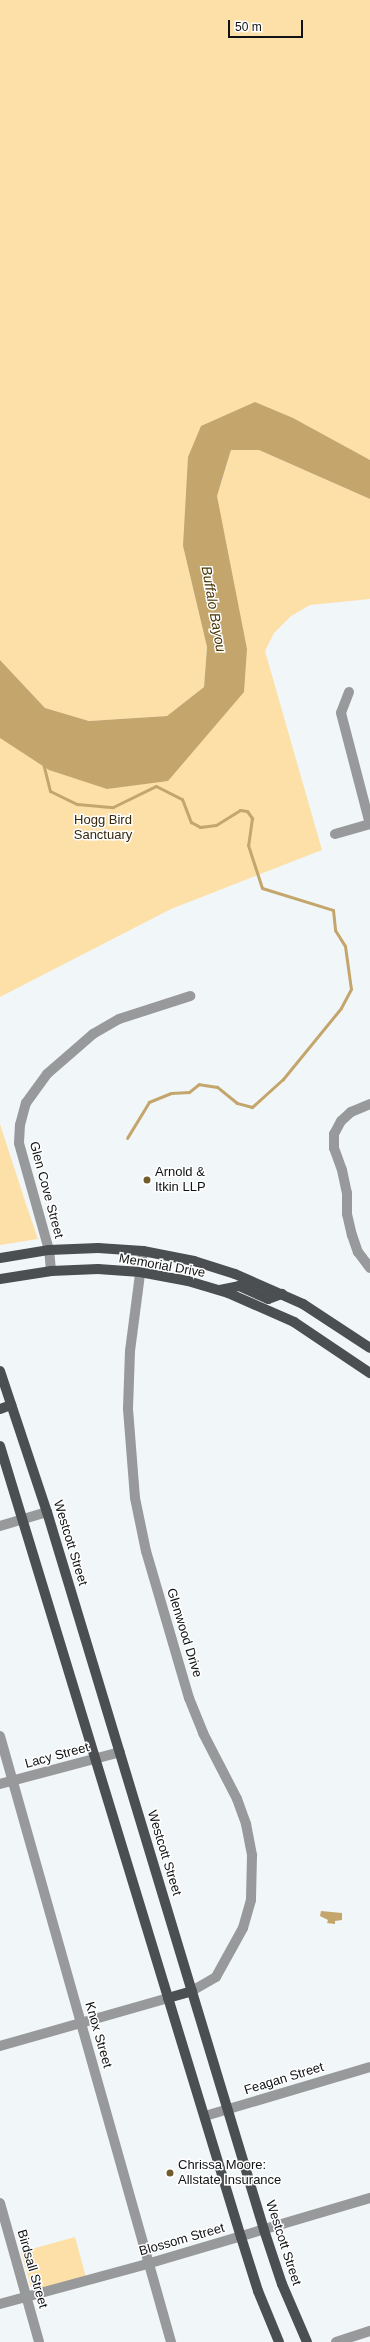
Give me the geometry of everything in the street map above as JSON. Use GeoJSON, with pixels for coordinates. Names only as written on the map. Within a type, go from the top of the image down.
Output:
{"type":"FeatureCollection","features":[{"type":"Feature","properties":{"kind":"main road","name":"Memorial Drive"},"geometry":{"type":"LineString","coordinates":[[0,1258],[49,1250],[98,1248],[142,1251],[194,1261],[235,1274],[282,1294],[334,1323],[370,1348]]}},
{"type":"Feature","properties":{"kind":"main road","name":"Memorial Drive"},"geometry":{"type":"LineString","coordinates":[[0,1279],[51,1271],[98,1269],[140,1272],[188,1281],[220,1290],[294,1322],[370,1373]]}},
{"type":"Feature","properties":{"kind":"main road"},"geometry":{"type":"LineString","coordinates":[[220,1290],[239,1286],[268,1299],[282,1294]]}},
{"type":"Feature","properties":{"kind":"main road","name":"Westcott Street"},"geometry":{"type":"LineString","coordinates":[[0,1371],[47,1512],[264,2230],[282,2284],[307,2342]]}},
{"type":"Feature","properties":{"kind":"main road"},"geometry":{"type":"LineString","coordinates":[[0,1409],[12,1405]]}},
{"type":"Feature","properties":{"kind":"main road"},"geometry":{"type":"LineString","coordinates":[[0,1446],[205,2116],[240,2237],[262,2304],[279,2342]]}},
{"type":"Feature","properties":{"kind":"main road"},"geometry":{"type":"LineString","coordinates":[[168,1998],[192,1991]]}},
{"type":"Feature","properties":{"kind":"street"},"geometry":{"type":"LineString","coordinates":[[335,834],[370,824],[341,713],[349,692]]}},
{"type":"Feature","properties":{"kind":"street","name":"Glen Cove Street"},"geometry":{"type":"LineString","coordinates":[[51,1271],[49,1250],[20,1143],[20,1125],[26,1103],[47,1074],[93,1034],[119,1019],[190,996]]}},
{"type":"Feature","properties":{"kind":"street"},"geometry":{"type":"LineString","coordinates":[[370,1104],[351,1112],[341,1121],[334,1134],[334,1148],[342,1170],[352,1235],[358,1252],[370,1268]]}},
{"type":"Feature","properties":{"kind":"street","name":"Glenwood Drive"},"geometry":{"type":"LineString","coordinates":[[142,1251],[130,1351],[128,1409],[135,1498],[146,1551],[189,1698],[203,1733],[237,1799],[246,1824],[252,1855],[251,1900],[243,1928],[216,1977],[192,1991]]}},
{"type":"Feature","properties":{"kind":"street"},"geometry":{"type":"LineString","coordinates":[[0,1526],[47,1512]]}},
{"type":"Feature","properties":{"kind":"street","name":"Knox Street"},"geometry":{"type":"LineString","coordinates":[[0,1736],[81,2022],[147,2264],[171,2342]]}},
{"type":"Feature","properties":{"kind":"street","name":"Lacy Street"},"geometry":{"type":"LineString","coordinates":[[0,1784],[120,1752]]}},
{"type":"Feature","properties":{"kind":"street"},"geometry":{"type":"LineString","coordinates":[[0,2046],[168,1998]]}},
{"type":"Feature","properties":{"kind":"street","name":"Feagan Street"},"geometry":{"type":"LineString","coordinates":[[205,2116],[370,2067]]}},
{"type":"Feature","properties":{"kind":"street","name":"Blossom Street"},"geometry":{"type":"LineString","coordinates":[[0,2304],[147,2264],[370,2198]]}},
{"type":"Feature","properties":{"kind":"street","name":"Birdsall Street"},"geometry":{"type":"LineString","coordinates":[[0,2203],[39,2342]]}},
{"type":"Feature","properties":{"kind":"street"},"geometry":{"type":"LineString","coordinates":[[336,2342],[370,2331]]}},
{"type":"Feature","properties":{"kind":"green space"},"geometry":{"type":"Polygon","coordinates":[[[0,0],[370,0],[370,460],[255,402],[183,546],[207,647],[204,687],[167,716],[89,721],[45,708],[0,660],[0,0]]]}},
{"type":"Feature","properties":{"kind":"green space","name":"Hogg Bird Sanctuary"},"geometry":{"type":"Polygon","coordinates":[[[211,449],[220,487],[231,450],[259,450],[370,499],[370,599],[310,605],[291,616],[274,633],[265,651],[322,850],[171,909],[0,997],[0,672],[57,718],[123,727],[168,725],[207,692],[211,449]]]}},
{"type":"Feature","properties":{"kind":"green space"},"geometry":{"type":"Polygon","coordinates":[[[0,1124],[26,1204],[38,1239],[0,1245],[0,1124]]]}},
{"type":"Feature","properties":{"kind":"green space"},"geometry":{"type":"Polygon","coordinates":[[[75,2237],[86,2277],[35,2290],[31,2287],[21,2252],[75,2237]]]}},
{"type":"Feature","properties":{"kind":"water","name":"Buffalo Bayou"},"geometry":{"type":"Polygon","coordinates":[[[255,402],[293,418],[370,460],[370,499],[259,450],[231,450],[217,496],[247,649],[244,692],[168,781],[107,789],[49,770],[0,738],[0,660],[45,708],[89,721],[167,716],[204,687],[207,647],[183,546],[188,457],[201,426],[255,402]]]}},
{"type":"Feature","properties":{"kind":"water"},"geometry":{"type":"Polygon","coordinates":[[[321,1911],[342,1913],[342,1920],[335,1921],[335,1924],[327,1923],[328,1920],[320,1916],[321,1911]]]}},
{"type":"Feature","properties":{"kind":"waterway"},"geometry":{"type":"LineString","coordinates":[[43,763],[50,791],[77,804],[113,807],[156,786],[182,799],[191,822],[200,827],[216,825],[240,810],[247,811],[252,818],[248,845],[262,888],[333,910],[335,930],[345,946],[351,989],[341,1008],[283,1079],[252,1107],[237,1103],[217,1087],[199,1084],[189,1092],[171,1093],[149,1102],[127,1138]]}},
{"type":"Feature","properties":{"kind":"place","name":"Arnold & Itkin LLP"},"geometry":{"type":"Point","coordinates":[147,1180]}},
{"type":"Feature","properties":{"kind":"place","name":"Chrissa Moore: Allstate Insurance"},"geometry":{"type":"Point","coordinates":[170,2173]}}]}
